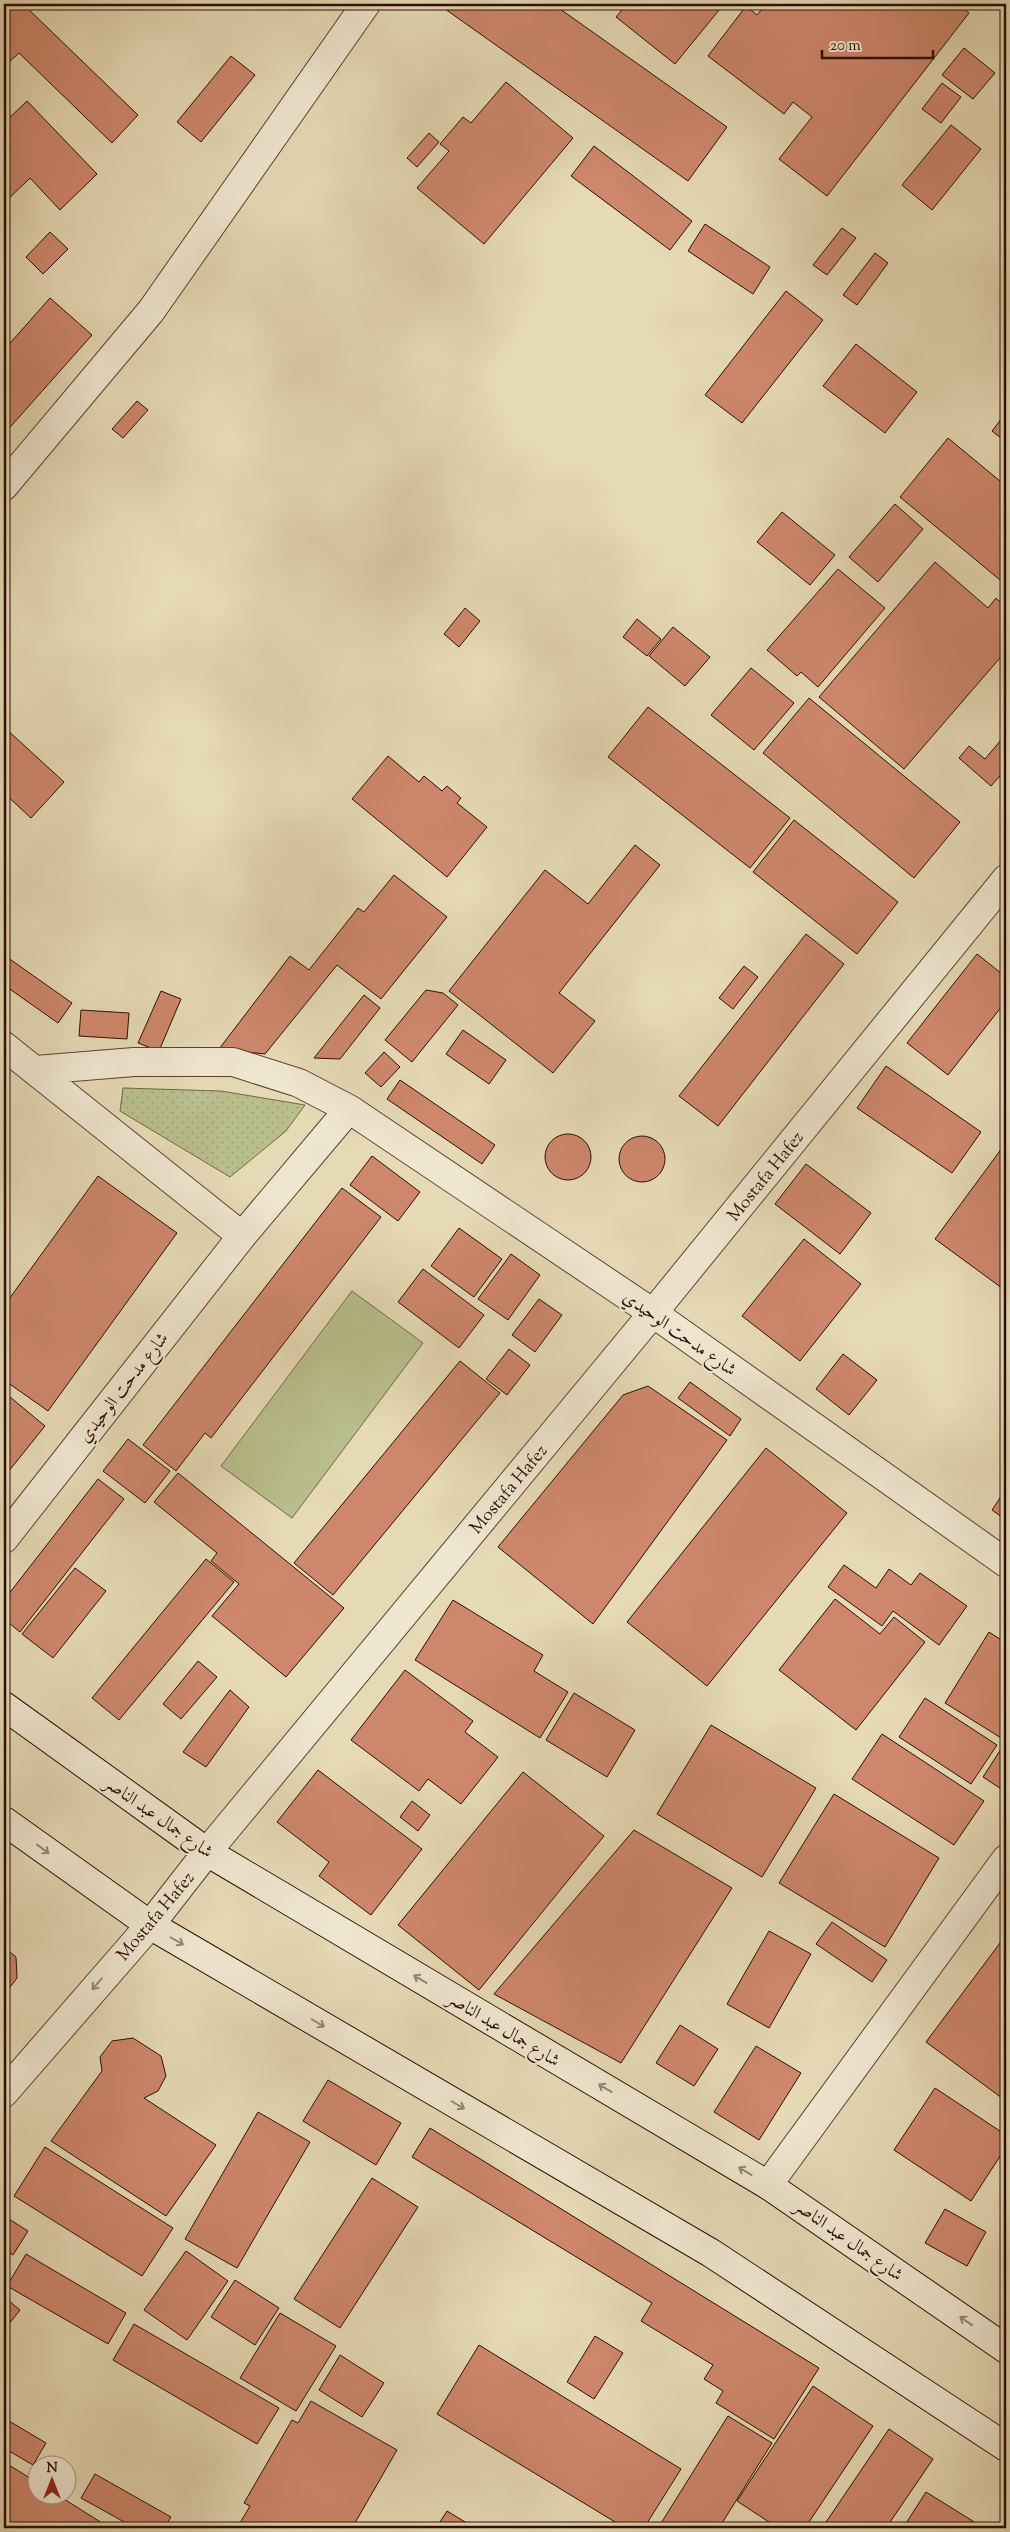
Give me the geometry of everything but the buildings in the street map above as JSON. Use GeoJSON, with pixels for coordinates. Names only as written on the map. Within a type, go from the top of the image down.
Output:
{"type":"FeatureCollection","features":[{"type":"Feature","properties":{"kind":"street"},"geometry":{"type":"LineString","coordinates":[[4,486],[151,311],[366,4]]}},
{"type":"Feature","properties":{"kind":"street","name":"Mostafa Hafez"},"geometry":{"type":"LineString","coordinates":[[4,2093],[150,1925],[207,1852],[653,1313],[1006,879]]}},
{"type":"Feature","properties":{"kind":"street"},"geometry":{"type":"LineString","coordinates":[[4,1046],[242,1236]]}},
{"type":"Feature","properties":{"kind":"street","name":"شارع مدحت الوحيدي"},"geometry":{"type":"LineString","coordinates":[[36,1070],[134,1062],[233,1062],[299,1083],[349,1109],[653,1313],[1006,1563]]}},
{"type":"Feature","properties":{"kind":"street","name":"شارع مدحت الوحيدي"},"geometry":{"type":"LineString","coordinates":[[4,1539],[242,1236],[349,1109]]}},
{"type":"Feature","properties":{"kind":"street","name":"شارع جمال عبد الناصر"},"geometry":{"type":"LineString","coordinates":[[4,1706],[207,1852],[768,2185],[1006,2349]]}},
{"type":"Feature","properties":{"kind":"street"},"geometry":{"type":"LineString","coordinates":[[4,1821],[150,1925],[711,2254],[1006,2447]]}},
{"type":"Feature","properties":{"kind":"street"},"geometry":{"type":"LineString","coordinates":[[768,2185],[1006,1859]]}},
{"type":"Feature","properties":{"kind":"green space"},"geometry":{"type":"Polygon","coordinates":[[[123,1088],[221,1091],[305,1105],[286,1131],[230,1177],[120,1111],[123,1088]]]}},
{"type":"Feature","properties":{"kind":"green space"},"geometry":{"type":"Polygon","coordinates":[[[352,1291],[423,1343],[292,1518],[221,1466],[352,1291]]]}}]}
